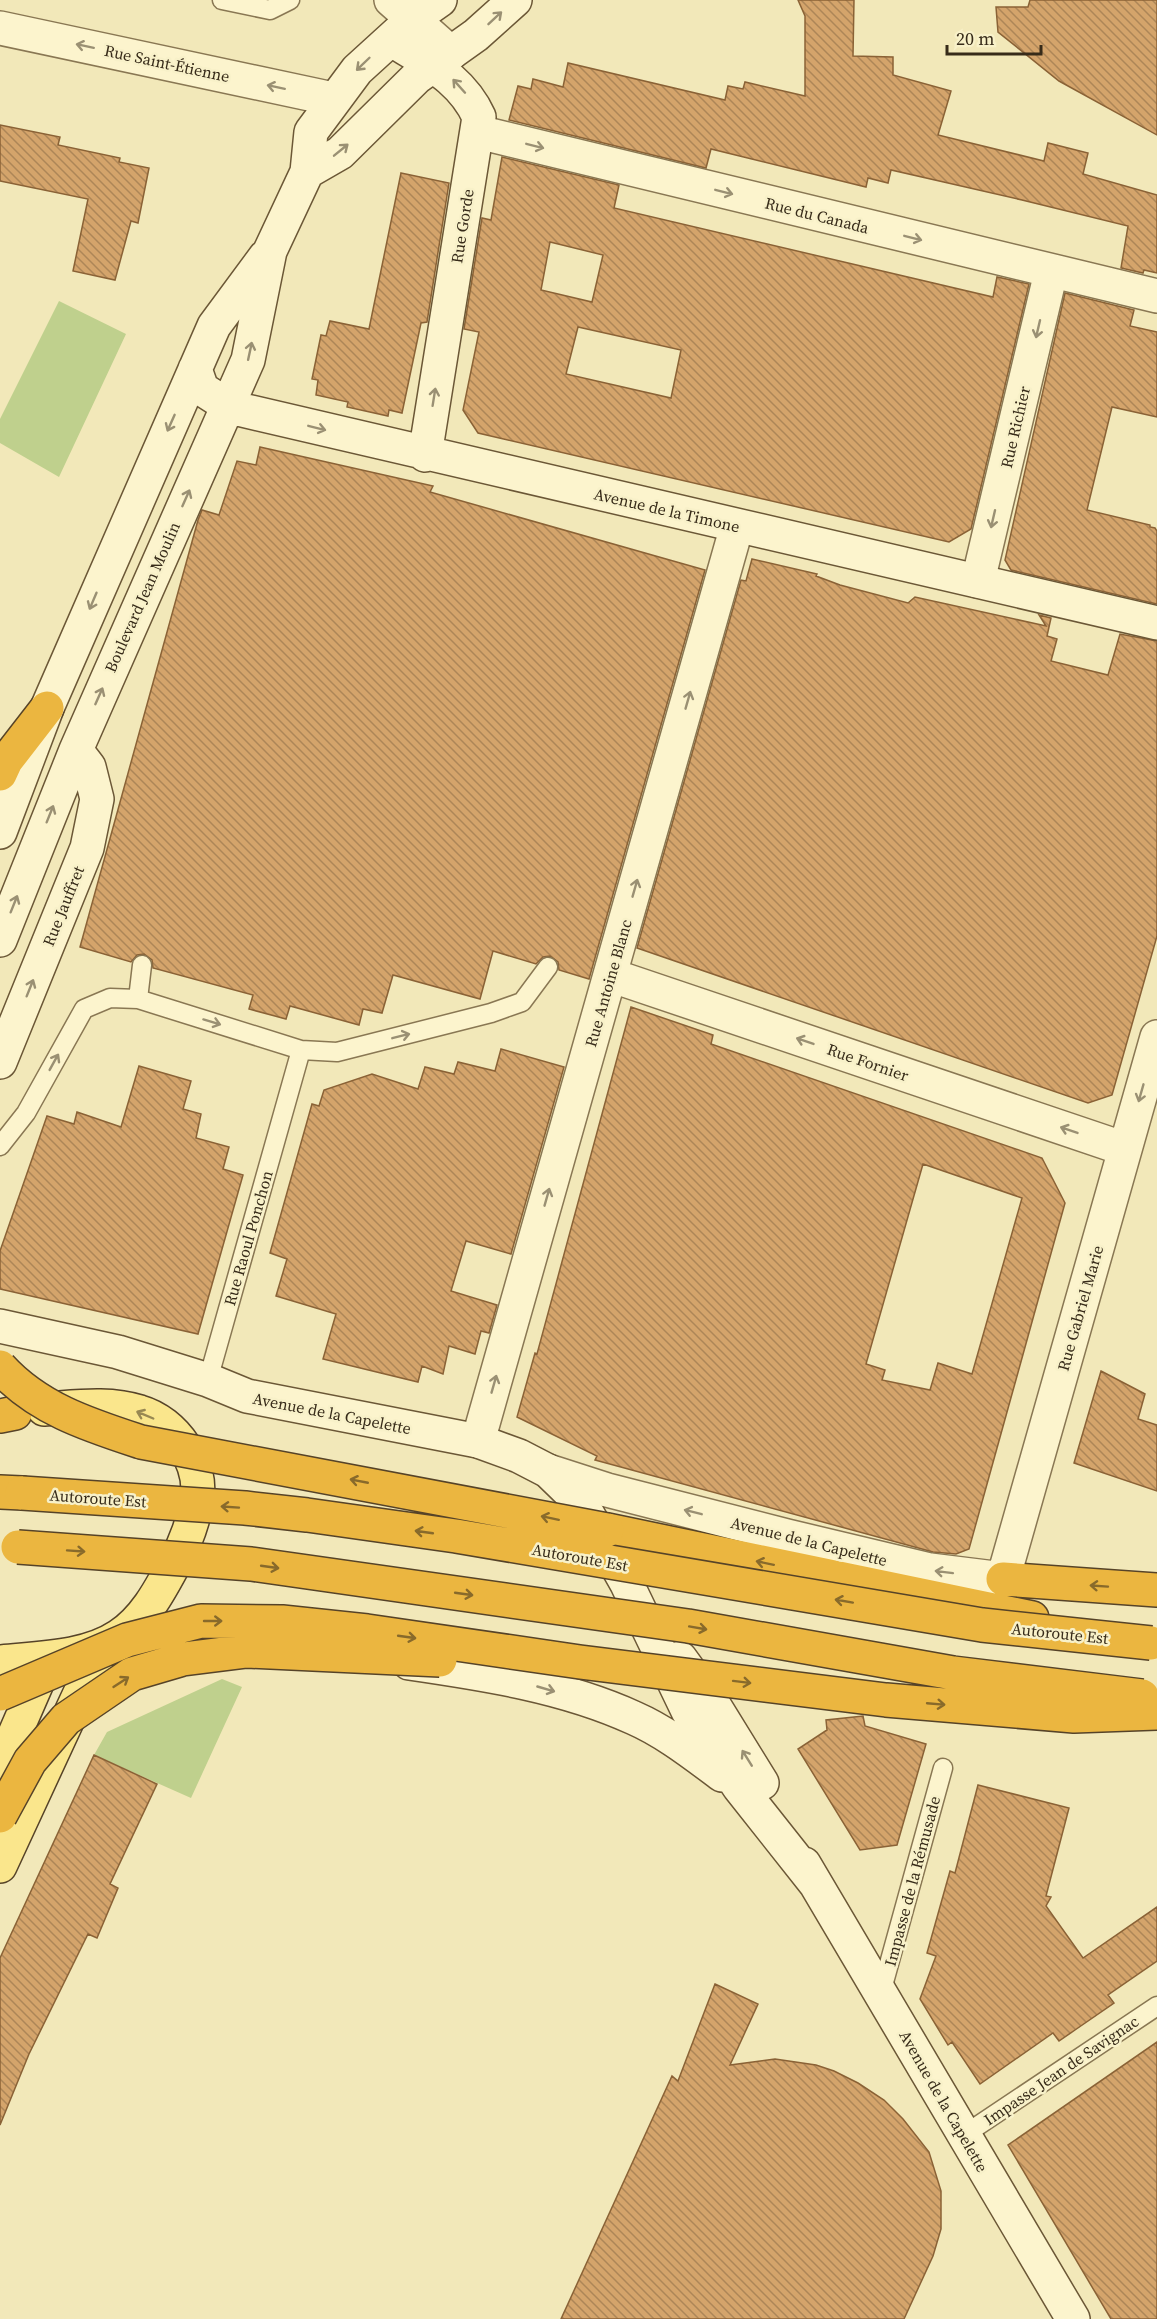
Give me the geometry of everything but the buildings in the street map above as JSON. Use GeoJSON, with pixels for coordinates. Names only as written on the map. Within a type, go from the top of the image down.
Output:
{"type":"FeatureCollection","features":[{"type":"Feature","properties":{"kind":"highway"},"geometry":{"type":"LineString","coordinates":[[0,774],[6,761],[47,708]]}},
{"type":"Feature","properties":{"kind":"highway"},"geometry":{"type":"LineString","coordinates":[[0,1367],[15,1384],[73,1420],[141,1442],[475,1503],[1154,1643]]}},
{"type":"Feature","properties":{"kind":"highway","name":"Autoroute Est"},"geometry":{"type":"LineString","coordinates":[[11,1492],[245,1508],[307,1515],[456,1536],[982,1625],[1154,1643]]}},
{"type":"Feature","properties":{"kind":"highway"},"geometry":{"type":"LineString","coordinates":[[9,1546],[251,1564],[688,1626],[952,1673],[1157,1697]]}},
{"type":"Feature","properties":{"kind":"highway"},"geometry":{"type":"LineString","coordinates":[[1002,1579],[1157,1590]]}},
{"type":"Feature","properties":{"kind":"highway"},"geometry":{"type":"LineString","coordinates":[[0,1694],[127,1640],[201,1621],[282,1622],[367,1630],[580,1662],[910,1702],[1074,1716],[1157,1713]]}},
{"type":"Feature","properties":{"kind":"highway"},"geometry":{"type":"LineString","coordinates":[[0,1816],[30,1761],[66,1719],[132,1674],[183,1659],[247,1651],[540,1665],[580,1662]]}},
{"type":"Feature","properties":{"kind":"main road"},"geometry":{"type":"LineString","coordinates":[[0,1866],[81,1691],[119,1636],[143,1616],[186,1542],[198,1498],[193,1463],[182,1442],[165,1424],[140,1412],[106,1406],[5,1414]]}},
{"type":"Feature","properties":{"kind":"main road"},"geometry":{"type":"LineString","coordinates":[[0,1662],[83,1652],[119,1636]]}},
{"type":"Feature","properties":{"kind":"main road"},"geometry":{"type":"LineString","coordinates":[[1,1761],[49,1656]]}},
{"type":"Feature","properties":{"kind":"street","name":"Boulevard Jean Moulin"},"geometry":{"type":"LineString","coordinates":[[0,832],[47,708],[214,326],[270,251],[307,172],[311,132],[333,99],[398,19],[440,0]]}},
{"type":"Feature","properties":{"kind":"street"},"geometry":{"type":"LineString","coordinates":[[307,172],[340,153],[417,77],[476,35],[514,0]]}},
{"type":"Feature","properties":{"kind":"street","name":"Rue Gorde"},"geometry":{"type":"LineString","coordinates":[[398,19],[442,59],[455,81],[473,103],[479,117],[425,455]]}},
{"type":"Feature","properties":{"kind":"street","name":"Rue Saint-Étienne"},"geometry":{"type":"LineString","coordinates":[[0,28],[333,99]]}},
{"type":"Feature","properties":{"kind":"street","name":"Rue du Canada"},"geometry":{"type":"LineString","coordinates":[[478,132],[1157,296]]}},
{"type":"Feature","properties":{"kind":"street","name":"Boulevard Jean Moulin"},"geometry":{"type":"LineString","coordinates":[[0,940],[76,750],[248,360],[270,251]]}},
{"type":"Feature","properties":{"kind":"street","name":"Rue Richier"},"geometry":{"type":"LineString","coordinates":[[978,581],[1051,272]]}},
{"type":"Feature","properties":{"kind":"street","name":"Avenue de la Timone"},"geometry":{"type":"LineString","coordinates":[[195,369],[202,389],[227,405],[425,455],[1157,623]]}},
{"type":"Feature","properties":{"kind":"street","name":"Rue Antoine Blanc"},"geometry":{"type":"LineString","coordinates":[[478,1441],[737,525]]}},
{"type":"Feature","properties":{"kind":"street"},"geometry":{"type":"LineString","coordinates":[[0,741],[47,708]]}},
{"type":"Feature","properties":{"kind":"street","name":"Rue Jauffret"},"geometry":{"type":"LineString","coordinates":[[0,1062],[87,848],[97,799],[88,767],[76,750]]}},
{"type":"Feature","properties":{"kind":"street","name":"Rue Fornier"},"geometry":{"type":"LineString","coordinates":[[610,975],[1125,1149]]}},
{"type":"Feature","properties":{"kind":"street","name":"Rue Gabriel Marie"},"geometry":{"type":"LineString","coordinates":[[1002,1579],[1157,1037]]}},
{"type":"Feature","properties":{"kind":"street","name":"Avenue de la Capelette"},"geometry":{"type":"LineString","coordinates":[[3,1325],[118,1352],[208,1380],[247,1396],[478,1441],[519,1456],[548,1472],[607,1490],[787,1536],[930,1570],[1002,1579]]}},
{"type":"Feature","properties":{"kind":"street","name":"Avenue de la Capelette"},"geometry":{"type":"LineString","coordinates":[[548,1472],[582,1504],[700,1707],[739,1788],[814,1883]]}},
{"type":"Feature","properties":{"kind":"street"},"geometry":{"type":"LineString","coordinates":[[119,1636],[134,1649],[261,1641],[488,1675],[584,1700],[635,1718],[692,1752],[739,1788]]}},
{"type":"Feature","properties":{"kind":"street"},"geometry":{"type":"LineString","coordinates":[[635,1718],[669,1718],[700,1707]]}},
{"type":"Feature","properties":{"kind":"street","name":"Avenue de la Capelette"},"geometry":{"type":"LineString","coordinates":[[700,1707],[762,1782],[814,1883],[882,1993],[1073,2319]]}},
{"type":"Feature","properties":{"kind":"lane"},"geometry":{"type":"LineString","coordinates":[[222,0],[270,10],[290,0]]}},
{"type":"Feature","properties":{"kind":"lane"},"geometry":{"type":"LineString","coordinates":[[138,999],[142,965]]}},
{"type":"Feature","properties":{"kind":"lane"},"geometry":{"type":"LineString","coordinates":[[0,1146],[26,1113],[84,1009],[110,998],[138,999],[301,1050],[338,1052],[490,1014],[522,1002],[548,967]]}},
{"type":"Feature","properties":{"kind":"lane","name":"Rue Raoul Ponchon"},"geometry":{"type":"LineString","coordinates":[[208,1380],[301,1050]]}},
{"type":"Feature","properties":{"kind":"lane","name":"Impasse de la Rémusade"},"geometry":{"type":"LineString","coordinates":[[882,1993],[944,1768]]}},
{"type":"Feature","properties":{"kind":"lane","name":"Impasse Jean de Savignac"},"geometry":{"type":"LineString","coordinates":[[964,2135],[1157,2006]]}},
{"type":"Feature","properties":{"kind":"green space"},"geometry":{"type":"Polygon","coordinates":[[[59,301],[126,334],[59,477],[0,443],[0,419],[59,301]]]}},
{"type":"Feature","properties":{"kind":"green space"},"geometry":{"type":"Polygon","coordinates":[[[222,1679],[242,1687],[191,1798],[94,1755],[107,1732],[222,1679]]]}}]}
